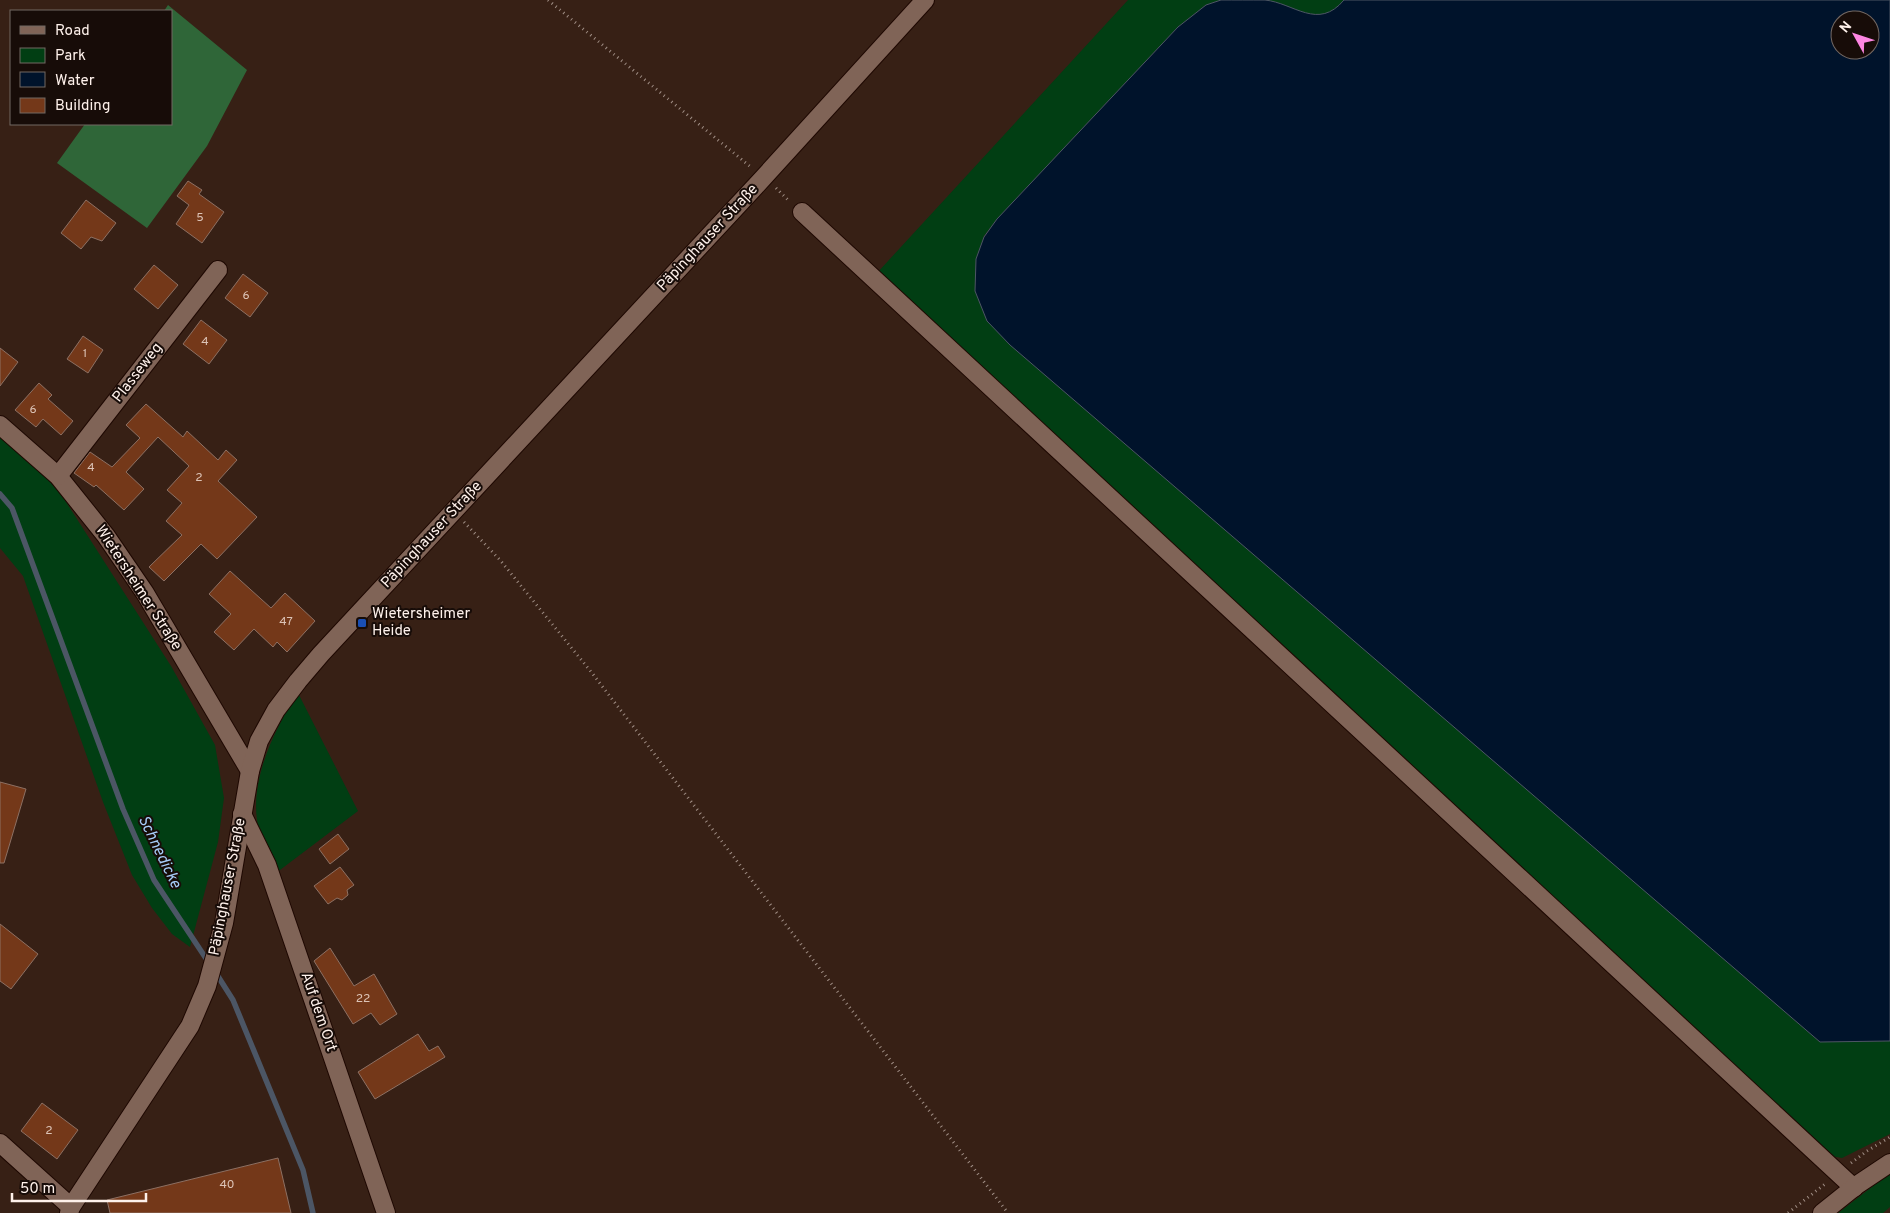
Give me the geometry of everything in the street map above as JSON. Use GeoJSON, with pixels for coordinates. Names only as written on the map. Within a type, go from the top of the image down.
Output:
{"type":"FeatureCollection","features":[{"type":"Feature","properties":{"kind":"street","name":"Päpinghauser Straße"},"geometry":{"type":"LineString","coordinates":[[70,1210],[185,1034],[207,986],[224,923],[250,771],[259,741],[276,710],[298,681],[925,0]]}},
{"type":"Feature","properties":{"kind":"street"},"geometry":{"type":"LineString","coordinates":[[802,212],[1854,1188]]}},
{"type":"Feature","properties":{"kind":"street","name":"Plasseweg"},"geometry":{"type":"LineString","coordinates":[[58,476],[218,270]]}},
{"type":"Feature","properties":{"kind":"street","name":"Wietersheimer Straße"},"geometry":{"type":"LineString","coordinates":[[0,426],[58,476],[106,536],[145,593],[250,771]]}},
{"type":"Feature","properties":{"kind":"street","name":"Auf dem Ort"},"geometry":{"type":"LineString","coordinates":[[242,814],[267,865],[386,1213]]}},
{"type":"Feature","properties":{"kind":"street"},"geometry":{"type":"LineString","coordinates":[[0,1143],[70,1210]]}},
{"type":"Feature","properties":{"kind":"street"},"geometry":{"type":"LineString","coordinates":[[1822,1213],[1890,1163]]}},
{"type":"Feature","properties":{"kind":"path"},"geometry":{"type":"LineString","coordinates":[[548,0],[764,177],[802,212]]}},
{"type":"Feature","properties":{"kind":"path"},"geometry":{"type":"LineString","coordinates":[[454,511],[500,560],[592,673],[1008,1213]]}},
{"type":"Feature","properties":{"kind":"green space"},"geometry":{"type":"Polygon","coordinates":[[[1128,0],[1221,0],[1206,5],[1178,27],[997,219],[984,236],[976,259],[975,291],[987,321],[1820,1042],[1890,1041],[1890,1134],[1842,1158],[1831,1156],[877,273],[1128,0]]]}},
{"type":"Feature","properties":{"kind":"green space"},"geometry":{"type":"Polygon","coordinates":[[[1266,0],[1344,0],[1336,9],[1328,13],[1311,14],[1266,0]]]}},
{"type":"Feature","properties":{"kind":"green space"},"geometry":{"type":"Polygon","coordinates":[[[168,5],[247,70],[207,146],[147,228],[57,163],[84,125],[172,125],[172,10],[165,10],[168,5]]]}},
{"type":"Feature","properties":{"kind":"green space"},"geometry":{"type":"Polygon","coordinates":[[[0,437],[52,480],[171,666],[215,745],[224,798],[218,842],[190,947],[172,934],[152,908],[132,875],[103,802],[23,576],[0,548],[0,437]]]}},
{"type":"Feature","properties":{"kind":"green space"},"geometry":{"type":"Polygon","coordinates":[[[298,693],[358,811],[276,873],[259,830],[256,813],[257,795],[260,776],[272,740],[298,693]]]}},
{"type":"Feature","properties":{"kind":"green space"},"geometry":{"type":"Polygon","coordinates":[[[1890,1173],[1890,1207],[1883,1213],[1838,1213],[1890,1173]]]}},
{"type":"Feature","properties":{"kind":"water"},"geometry":{"type":"Polygon","coordinates":[[[1221,0],[1265,0],[1306,13],[1325,14],[1344,0],[1890,0],[1890,1041],[1820,1042],[1010,345],[987,321],[975,291],[976,259],[984,237],[997,219],[1178,27],[1206,5],[1221,0]]]}},
{"type":"Feature","properties":{"kind":"building"},"geometry":{"type":"Polygon","coordinates":[[[188,181],[202,190],[199,194],[224,212],[202,243],[176,224],[189,205],[177,196],[188,181]]]}},
{"type":"Feature","properties":{"kind":"building"},"geometry":{"type":"Polygon","coordinates":[[[86,200],[116,223],[102,241],[91,237],[81,249],[61,233],[86,200]]]}},
{"type":"Feature","properties":{"kind":"building"},"geometry":{"type":"Polygon","coordinates":[[[154,265],[178,285],[158,309],[134,289],[154,265]]]}},
{"type":"Feature","properties":{"kind":"building"},"geometry":{"type":"Polygon","coordinates":[[[243,274],[268,293],[250,317],[225,298],[243,274]]]}},
{"type":"Feature","properties":{"kind":"building"},"geometry":{"type":"Polygon","coordinates":[[[201,320],[227,340],[209,364],[183,344],[201,320]]]}},
{"type":"Feature","properties":{"kind":"building"},"geometry":{"type":"Polygon","coordinates":[[[83,336],[103,350],[88,373],[67,359],[83,336]]]}},
{"type":"Feature","properties":{"kind":"building"},"geometry":{"type":"Polygon","coordinates":[[[0,348],[18,362],[0,386],[0,348]]]}},
{"type":"Feature","properties":{"kind":"building"},"geometry":{"type":"Polygon","coordinates":[[[39,383],[52,395],[48,399],[73,421],[61,435],[43,419],[36,427],[15,410],[39,383]]]}},
{"type":"Feature","properties":{"kind":"building"},"geometry":{"type":"Polygon","coordinates":[[[146,404],[183,437],[187,431],[218,460],[226,450],[237,460],[218,481],[257,517],[217,559],[201,544],[164,581],[149,567],[182,535],[166,521],[182,503],[167,490],[189,466],[158,437],[126,472],[144,489],[124,510],[96,485],[94,487],[74,473],[90,452],[112,467],[140,438],[126,425],[146,404]]]}},
{"type":"Feature","properties":{"kind":"building"},"geometry":{"type":"Polygon","coordinates":[[[230,571],[271,608],[285,593],[315,621],[287,652],[277,642],[273,647],[254,629],[234,650],[214,632],[231,614],[209,594],[230,571]]]}},
{"type":"Feature","properties":{"kind":"building"},"geometry":{"type":"Polygon","coordinates":[[[0,782],[26,789],[4,863],[0,863],[0,782]]]}},
{"type":"Feature","properties":{"kind":"building"},"geometry":{"type":"Polygon","coordinates":[[[338,834],[349,849],[330,864],[319,849],[338,834]]]}},
{"type":"Feature","properties":{"kind":"building"},"geometry":{"type":"Polygon","coordinates":[[[340,867],[354,885],[347,890],[348,895],[342,900],[337,898],[328,904],[314,886],[340,867]]]}},
{"type":"Feature","properties":{"kind":"building"},"geometry":{"type":"Polygon","coordinates":[[[0,924],[38,954],[11,989],[0,981],[0,924]]]}},
{"type":"Feature","properties":{"kind":"building"},"geometry":{"type":"Polygon","coordinates":[[[330,948],[354,986],[374,974],[397,1014],[380,1025],[371,1013],[353,1024],[314,961],[330,948]]]}},
{"type":"Feature","properties":{"kind":"building"},"geometry":{"type":"Polygon","coordinates":[[[418,1034],[429,1051],[438,1046],[445,1057],[375,1099],[358,1072],[418,1034]]]}},
{"type":"Feature","properties":{"kind":"building"},"geometry":{"type":"Polygon","coordinates":[[[42,1103],[78,1130],[57,1159],[21,1131],[42,1103]]]}},
{"type":"Feature","properties":{"kind":"building"},"geometry":{"type":"Polygon","coordinates":[[[278,1158],[291,1213],[110,1213],[107,1200],[278,1158]]]}},
{"type":"Feature","properties":{"kind":"waterway","name":"Schnedicke"},"geometry":{"type":"LineString","coordinates":[[0,494],[12,508],[123,809],[154,880],[209,963]]}},
{"type":"Feature","properties":{"kind":"waterway","name":"Schnedicke"},"geometry":{"type":"LineString","coordinates":[[214,970],[233,1000],[303,1170],[313,1213]]}},
{"type":"Feature","properties":{"kind":"place","name":"Wietersheimer Heide"},"geometry":{"type":"Point","coordinates":[362,623]}}]}
